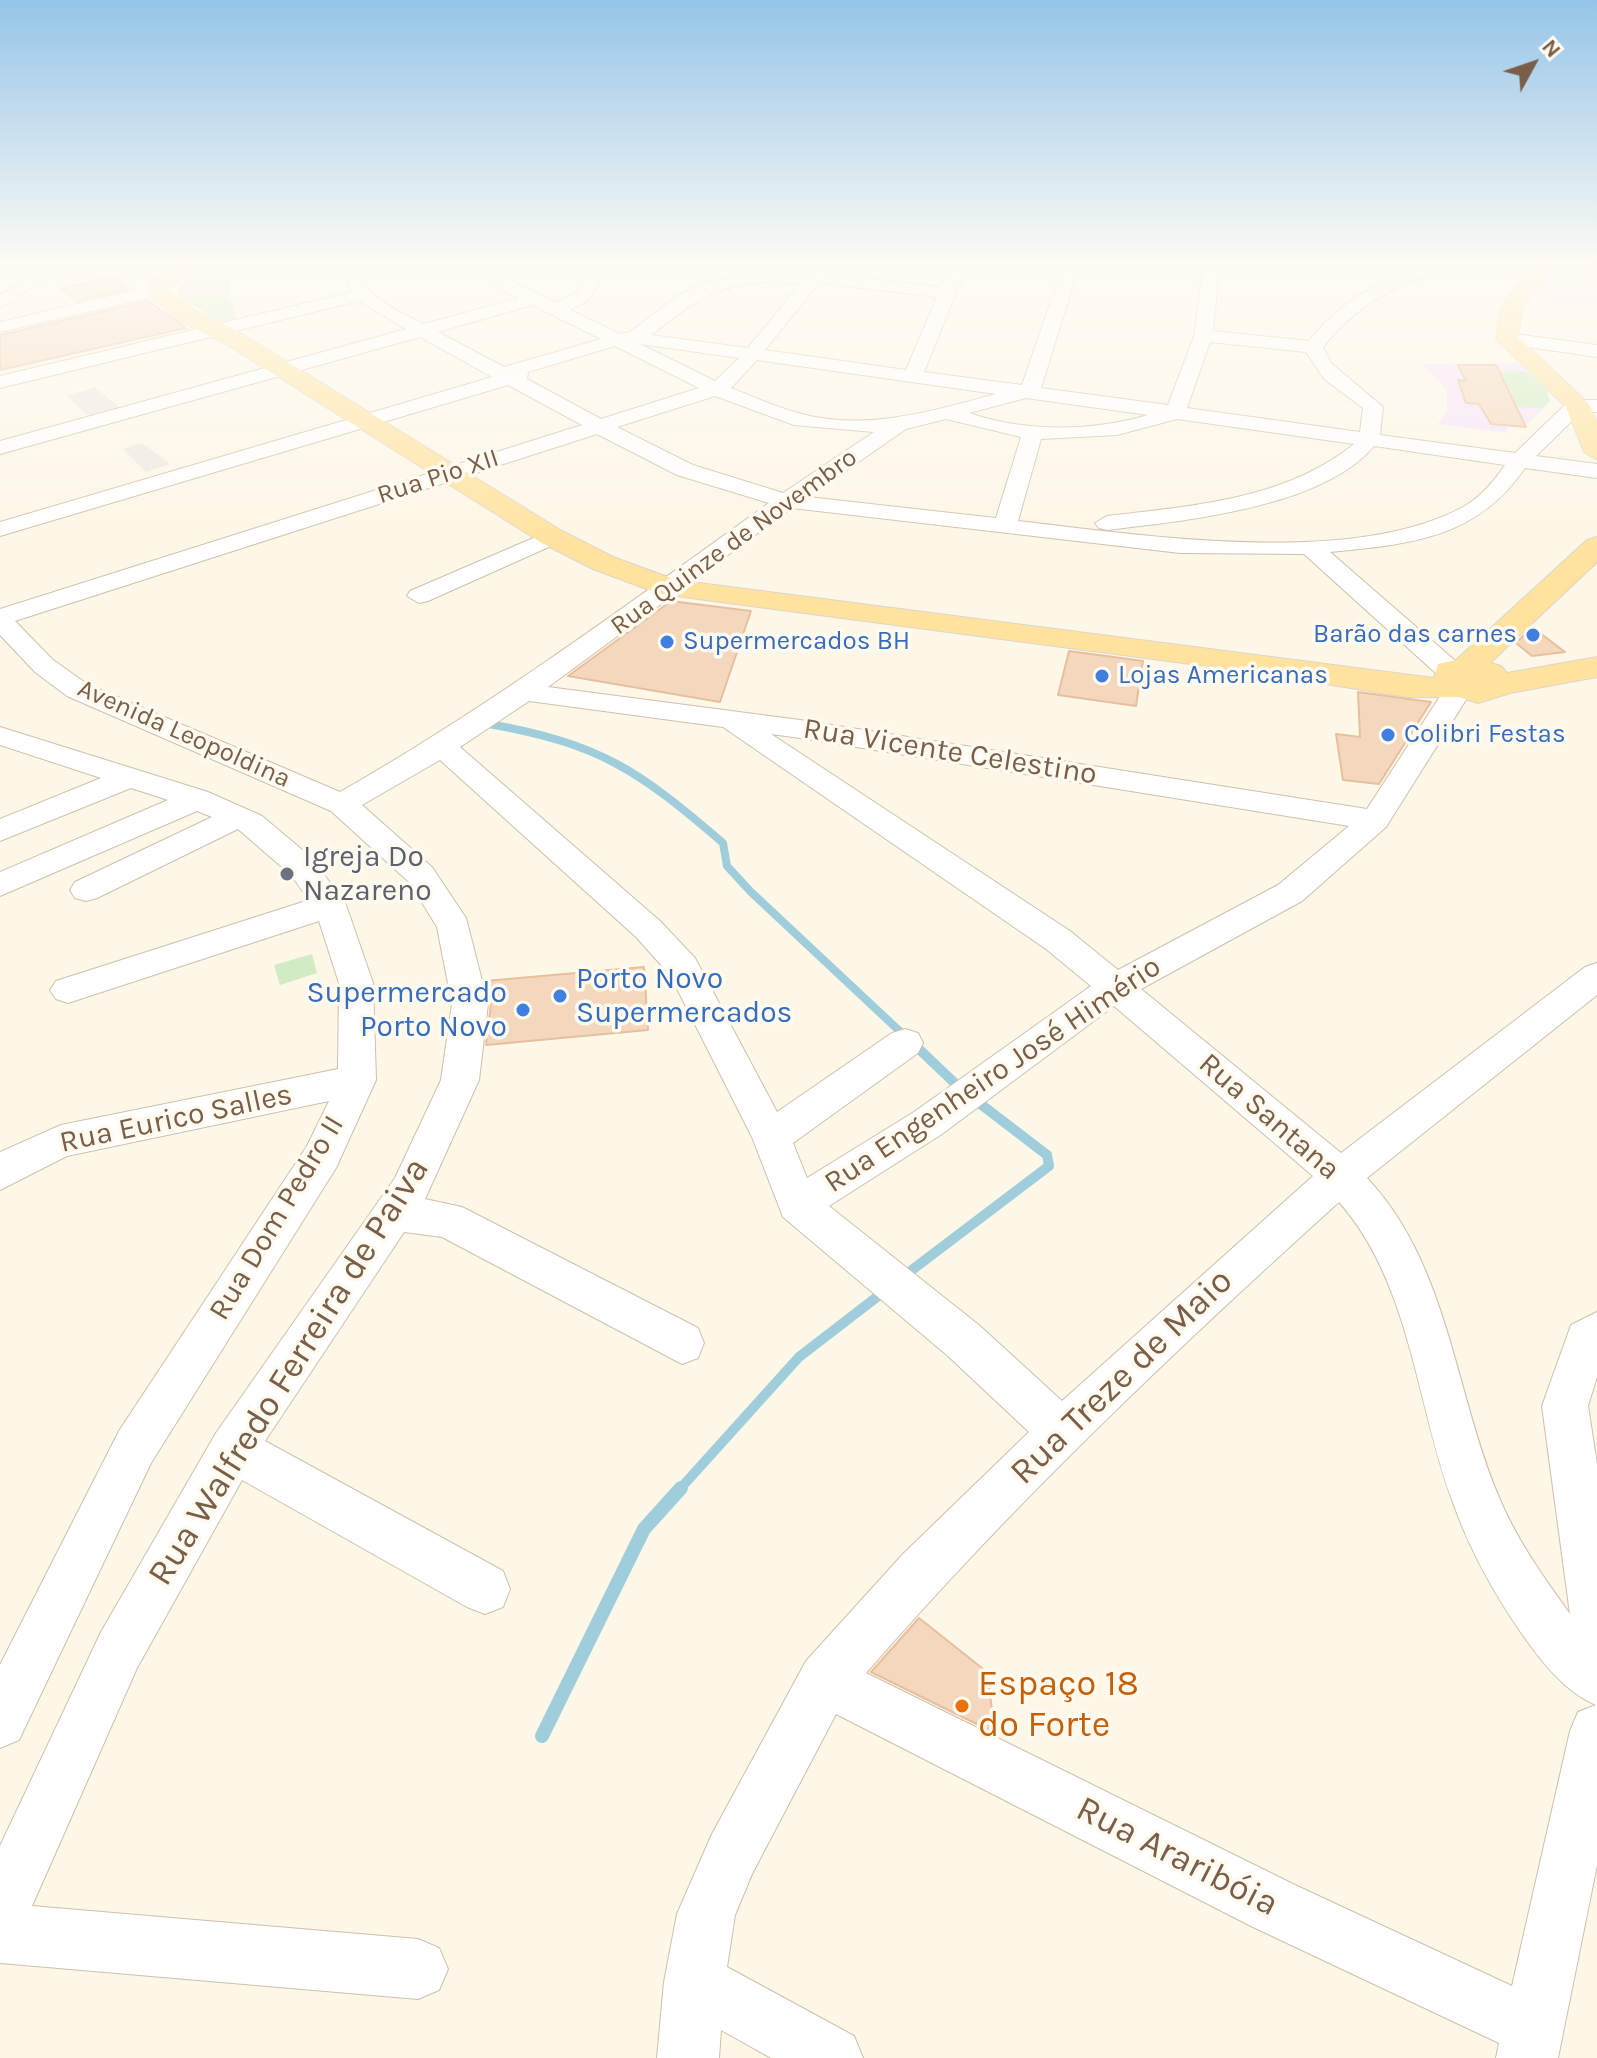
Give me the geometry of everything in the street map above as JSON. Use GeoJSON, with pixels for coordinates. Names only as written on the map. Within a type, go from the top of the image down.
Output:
{"type":"FeatureCollection","features":[{"type":"Feature","properties":{"kind":"main road"},"geometry":{"type":"LineString","coordinates":[[264,359],[552,537],[603,563],[671,588],[981,630],[1291,666],[1431,690],[1459,675],[1597,546]]}},
{"type":"Feature","properties":{"kind":"main road"},"geometry":{"type":"LineString","coordinates":[[1531,359],[1587,405],[1597,452]]}},
{"type":"Feature","properties":{"kind":"main road"},"geometry":{"type":"LineString","coordinates":[[1459,675],[1489,673],[1498,685],[1597,667]]}},
{"type":"Feature","properties":{"kind":"street"},"geometry":{"type":"LineString","coordinates":[[0,382],[91,359]]}},
{"type":"Feature","properties":{"kind":"street"},"geometry":{"type":"LineString","coordinates":[[0,448],[321,359]]}},
{"type":"Feature","properties":{"kind":"street"},"geometry":{"type":"LineString","coordinates":[[475,359],[685,470],[740,490],[787,501],[1210,548],[1310,547],[1379,540],[1435,528],[1473,511],[1498,491],[1519,461],[1587,405]]}},
{"type":"Feature","properties":{"kind":"street"},"geometry":{"type":"LineString","coordinates":[[0,529],[155,479],[562,359]]}},
{"type":"Feature","properties":{"kind":"street"},"geometry":{"type":"LineString","coordinates":[[661,359],[716,389],[794,419],[824,425],[899,425]]}},
{"type":"Feature","properties":{"kind":"street","name":"Rua Pio XII"},"geometry":{"type":"LineString","coordinates":[[0,619],[716,389],[733,378],[747,359]]}},
{"type":"Feature","properties":{"kind":"street"},"geometry":{"type":"LineString","coordinates":[[783,359],[1597,471]]}},
{"type":"Feature","properties":{"kind":"street"},"geometry":{"type":"LineString","coordinates":[[913,375],[919,359]]}},
{"type":"Feature","properties":{"kind":"street"},"geometry":{"type":"LineString","coordinates":[[1030,391],[1040,359]]}},
{"type":"Feature","properties":{"kind":"street"},"geometry":{"type":"LineString","coordinates":[[1175,413],[1195,359]]}},
{"type":"Feature","properties":{"kind":"street"},"geometry":{"type":"LineString","coordinates":[[1053,530],[1214,510],[1285,492],[1322,475],[1354,454],[1369,439],[1373,407],[1366,398],[1330,376],[1317,359]]}},
{"type":"Feature","properties":{"kind":"street"},"geometry":{"type":"LineString","coordinates":[[913,375],[925,394],[947,412],[1032,434],[1116,431],[1175,413]]}},
{"type":"Feature","properties":{"kind":"street","name":"Rua Quinze de Novembro"},"geometry":{"type":"LineString","coordinates":[[342,804],[442,746],[524,692],[787,501],[899,425],[1030,391]]}},
{"type":"Feature","properties":{"kind":"street"},"geometry":{"type":"LineString","coordinates":[[1005,527],[1032,434]]}},
{"type":"Feature","properties":{"kind":"street"},"geometry":{"type":"LineString","coordinates":[[0,520],[122,489]]}},
{"type":"Feature","properties":{"kind":"street"},"geometry":{"type":"LineString","coordinates":[[419,596],[552,537]]}},
{"type":"Feature","properties":{"kind":"street"},"geometry":{"type":"LineString","coordinates":[[1310,547],[1459,675]]}},
{"type":"Feature","properties":{"kind":"street","name":"Avenida Leopoldina"},"geometry":{"type":"LineString","coordinates":[[0,619],[44,666],[77,690],[342,804]]}},
{"type":"Feature","properties":{"kind":"street","name":"Rua Engenheiro José Himério"},"geometry":{"type":"LineString","coordinates":[[797,1205],[928,1123],[1115,987],[1290,893],[1375,820],[1459,675]]}},
{"type":"Feature","properties":{"kind":"street","name":"Rua Vicente Celestino"},"geometry":{"type":"LineString","coordinates":[[524,692],[1281,802],[1375,820]]}},
{"type":"Feature","properties":{"kind":"street","name":"Rua Santana"},"geometry":{"type":"LineString","coordinates":[[733,721],[1058,940],[1340,1176],[1374,1213],[1402,1260],[1475,1499],[1507,1569],[1553,1634],[1597,1679]]}},
{"type":"Feature","properties":{"kind":"street","name":"Rua Dom Pedro II"},"geometry":{"type":"LineString","coordinates":[[0,1721],[135,1447],[322,1156],[357,1080],[356,983],[330,905],[302,867],[251,823],[197,799],[131,777],[6,743]]}},
{"type":"Feature","properties":{"kind":"street"},"geometry":{"type":"LineString","coordinates":[[442,746],[648,929],[683,967],[771,1137],[797,1205],[964,1341],[1062,1432]]}},
{"type":"Feature","properties":{"kind":"street"},"geometry":{"type":"LineString","coordinates":[[0,831],[131,777]]}},
{"type":"Feature","properties":{"kind":"street"},"geometry":{"type":"LineString","coordinates":[[0,885],[197,799]]}},
{"type":"Feature","properties":{"kind":"street","name":"Rua Walfredo Ferreira de Paiva"},"geometry":{"type":"LineString","coordinates":[[0,1911],[119,1650],[233,1449],[410,1189],[460,1080],[470,1004],[454,926],[421,875],[342,804]]}},
{"type":"Feature","properties":{"kind":"street"},"geometry":{"type":"LineString","coordinates":[[86,890],[238,817]]}},
{"type":"Feature","properties":{"kind":"street"},"geometry":{"type":"LineString","coordinates":[[68,990],[330,905]]}},
{"type":"Feature","properties":{"kind":"street","name":"Rua Treze de Maio"},"geometry":{"type":"LineString","coordinates":[[688,2058],[694,1982],[706,1914],[732,1854],[825,1680],[921,1572],[1062,1432],[1228,1275],[1340,1176],[1597,976]]}},
{"type":"Feature","properties":{"kind":"street"},"geometry":{"type":"LineString","coordinates":[[771,1137],[905,1043]]}},
{"type":"Feature","properties":{"kind":"street","name":"Rua Eurico Salles"},"geometry":{"type":"LineString","coordinates":[[0,1173],[28,1155],[61,1141],[357,1080]]}},
{"type":"Feature","properties":{"kind":"street"},"geometry":{"type":"LineString","coordinates":[[394,1213],[448,1220],[682,1343]]}},
{"type":"Feature","properties":{"kind":"street"},"geometry":{"type":"LineString","coordinates":[[1597,1332],[1587,1339],[1565,1406],[1597,1626]]}},
{"type":"Feature","properties":{"kind":"street"},"geometry":{"type":"LineString","coordinates":[[233,1449],[485,1589]]}},
{"type":"Feature","properties":{"kind":"street","name":"Rua Araribóia"},"geometry":{"type":"LineString","coordinates":[[825,1680],[1274,1906],[1529,2043]]}},
{"type":"Feature","properties":{"kind":"street"},"geometry":{"type":"LineString","coordinates":[[1529,2043],[1597,1731]]}},
{"type":"Feature","properties":{"kind":"street"},"geometry":{"type":"LineString","coordinates":[[0,1933],[418,1969]]}},
{"type":"Feature","properties":{"kind":"street"},"geometry":{"type":"LineString","coordinates":[[694,1982],[832,2058]]}},
{"type":"Feature","properties":{"kind":"shaded area"},"geometry":{"type":"Polygon","coordinates":[[[1518,363],[1546,389],[1550,401],[1528,424],[1507,426],[1507,433],[1438,424],[1447,410],[1447,390],[1422,364],[1518,363]]]}},
{"type":"Feature","properties":{"kind":"shaded area"},"geometry":{"type":"Polygon","coordinates":[[[95,387],[120,408],[88,416],[67,396],[95,387]]]}},
{"type":"Feature","properties":{"kind":"shaded area"},"geometry":{"type":"Polygon","coordinates":[[[142,443],[170,464],[146,472],[123,449],[142,443]]]}},
{"type":"Feature","properties":{"kind":"green space"},"geometry":{"type":"Polygon","coordinates":[[[1498,371],[1527,372],[1546,389],[1550,401],[1543,408],[1515,407],[1498,371]]]}},
{"type":"Feature","properties":{"kind":"green space"},"geometry":{"type":"Polygon","coordinates":[[[312,954],[317,973],[280,985],[274,965],[312,954]]]}},
{"type":"Feature","properties":{"kind":"building"},"geometry":{"type":"Polygon","coordinates":[[[0,359],[49,359],[0,370],[0,359]]]}},
{"type":"Feature","properties":{"kind":"building"},"geometry":{"type":"Polygon","coordinates":[[[1458,365],[1496,365],[1526,427],[1491,424],[1479,404],[1466,403],[1458,380],[1466,381],[1458,365]]]}},
{"type":"Feature","properties":{"kind":"building","name":"Supermercados BH"},"geometry":{"type":"Polygon","coordinates":[[[671,601],[751,611],[720,702],[568,676],[671,601]]]}},
{"type":"Feature","properties":{"kind":"building","name":"Barão das carnes"},"geometry":{"type":"Polygon","coordinates":[[[1532,627],[1565,652],[1532,656],[1516,643],[1532,627]]]}},
{"type":"Feature","properties":{"kind":"building","name":"Lojas Americanas"},"geometry":{"type":"Polygon","coordinates":[[[1069,651],[1143,661],[1136,706],[1058,695],[1069,651]]]}},
{"type":"Feature","properties":{"kind":"building","name":"Colibri Festas"},"geometry":{"type":"Polygon","coordinates":[[[1358,692],[1431,702],[1379,784],[1343,780],[1336,734],[1360,737],[1358,692]]]}},
{"type":"Feature","properties":{"kind":"building","name":"Porto Novo Supermercados"},"geometry":{"type":"Polygon","coordinates":[[[644,967],[648,1030],[486,1045],[491,1004],[485,981],[644,967]]]}},
{"type":"Feature","properties":{"kind":"building","name":"Espaço 18 do Forte"},"geometry":{"type":"Polygon","coordinates":[[[919,1618],[987,1672],[995,1733],[871,1672],[919,1618]]]}},
{"type":"Feature","properties":{"kind":"waterway"},"geometry":{"type":"LineString","coordinates":[[489,724],[590,751],[666,796],[723,843],[727,866],[751,892],[923,1053]]}},
{"type":"Feature","properties":{"kind":"waterway"},"geometry":{"type":"LineString","coordinates":[[921,1051],[962,1090]]}},
{"type":"Feature","properties":{"kind":"waterway"},"geometry":{"type":"LineString","coordinates":[[904,1276],[1049,1166],[1047,1155],[974,1099]]}},
{"type":"Feature","properties":{"kind":"waterway"},"geometry":{"type":"LineString","coordinates":[[679,1490],[799,1357],[886,1290]]}},
{"type":"Feature","properties":{"kind":"waterway"},"geometry":{"type":"LineString","coordinates":[[542,1736],[644,1529],[681,1488]]}},
{"type":"Feature","properties":{"kind":"place","name":"Barão das carnes"},"geometry":{"type":"Point","coordinates":[1533,635]}},
{"type":"Feature","properties":{"kind":"place","name":"Supermercados BH"},"geometry":{"type":"Point","coordinates":[667,642]}},
{"type":"Feature","properties":{"kind":"place","name":"Lojas Americanas"},"geometry":{"type":"Point","coordinates":[1102,676]}},
{"type":"Feature","properties":{"kind":"place","name":"Colibri Festas"},"geometry":{"type":"Point","coordinates":[1388,735]}},
{"type":"Feature","properties":{"kind":"place","name":"Igreja Do Nazareno"},"geometry":{"type":"Point","coordinates":[287,874]}},
{"type":"Feature","properties":{"kind":"place","name":"Porto Novo Supermercados"},"geometry":{"type":"Point","coordinates":[560,996]}},
{"type":"Feature","properties":{"kind":"place","name":"Supermercado Porto Novo"},"geometry":{"type":"Point","coordinates":[523,1010]}},
{"type":"Feature","properties":{"kind":"place","name":"Espaço 18 do Forte"},"geometry":{"type":"Point","coordinates":[962,1706]}}]}
